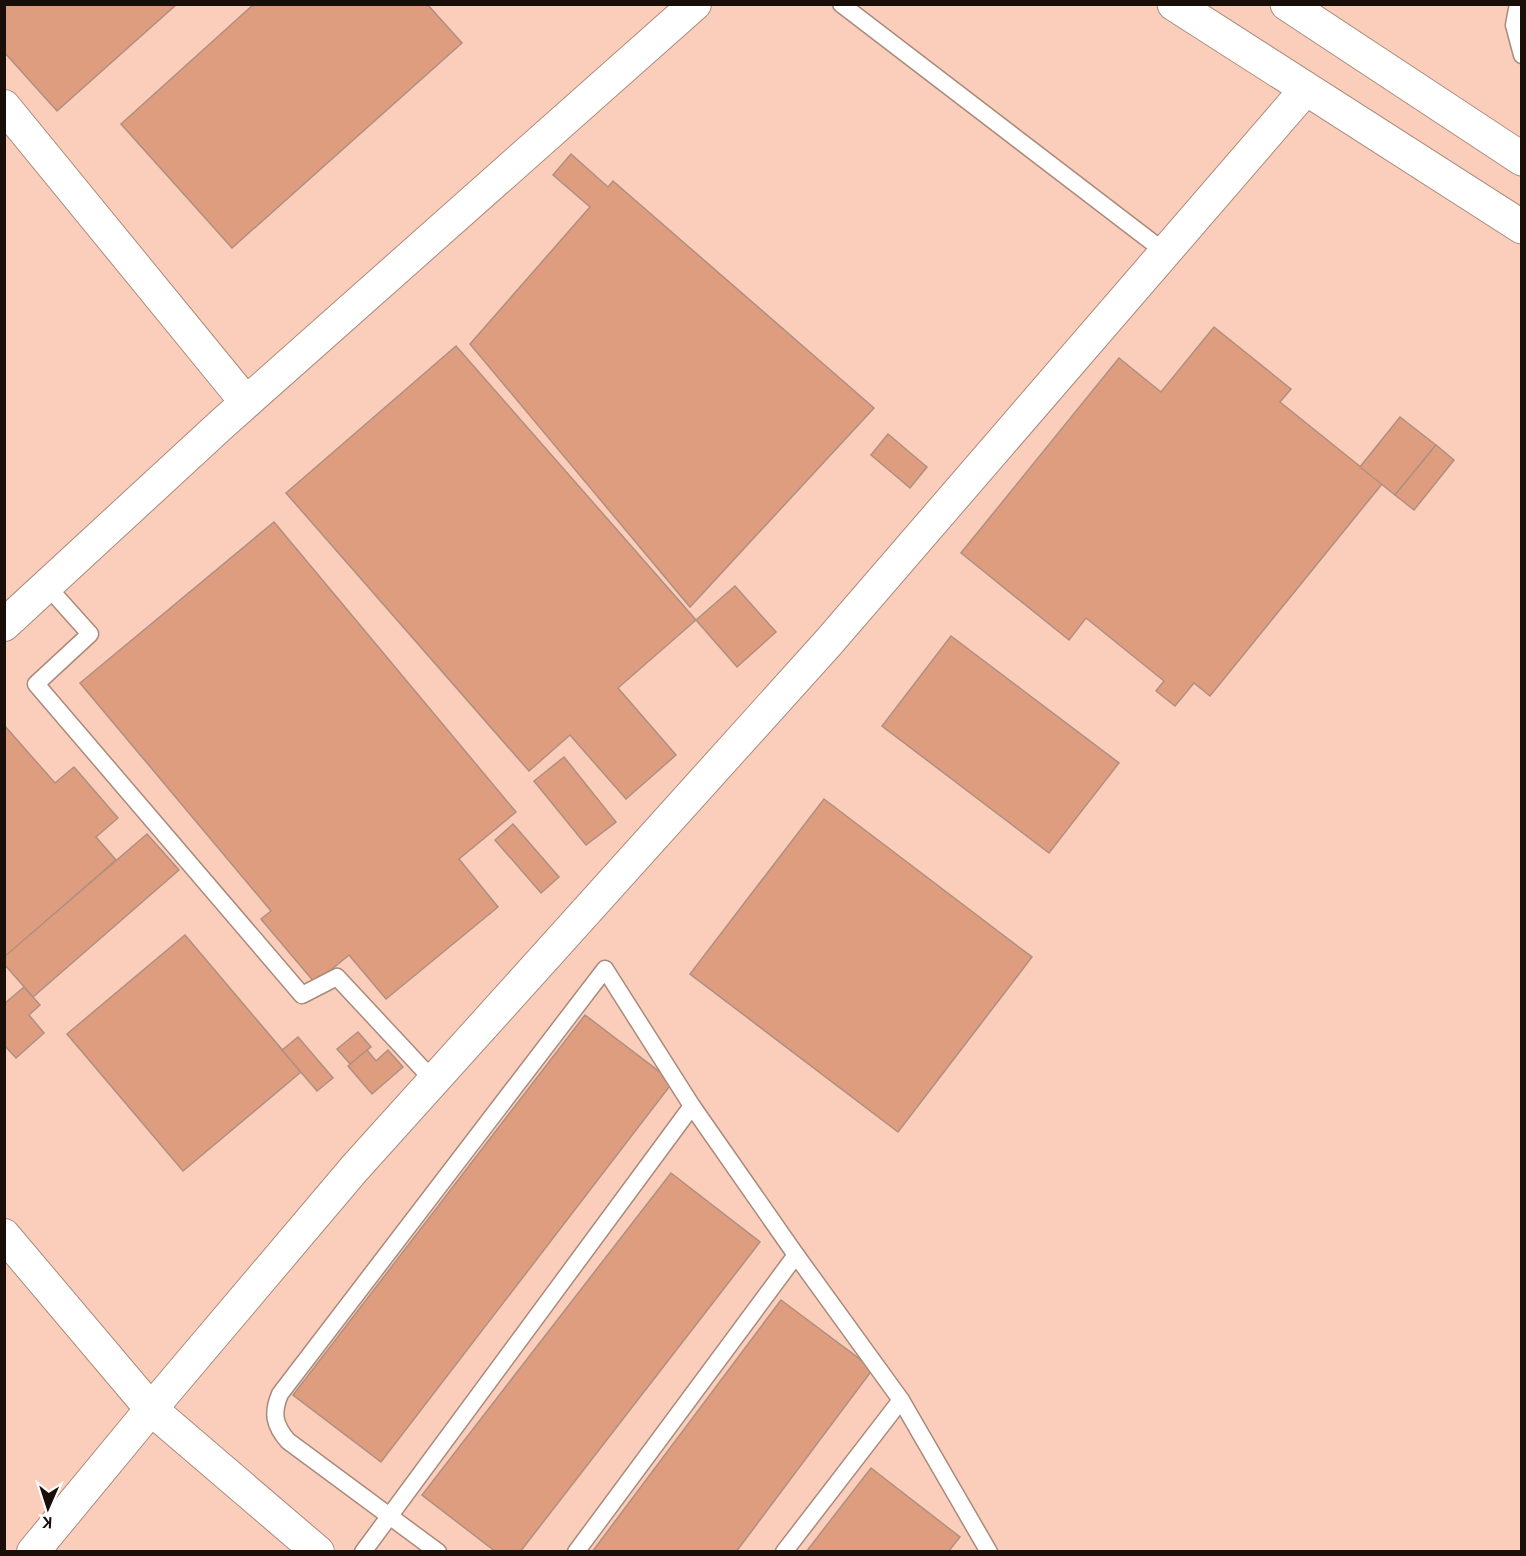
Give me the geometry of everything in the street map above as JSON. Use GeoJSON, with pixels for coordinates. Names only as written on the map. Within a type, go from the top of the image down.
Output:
{"type":"FeatureCollection","features":[{"type":"Feature","properties":{"kind":"main road"},"geometry":{"type":"LineString","coordinates":[[1174,4],[1521,227]]}},
{"type":"Feature","properties":{"kind":"main road"},"geometry":{"type":"LineString","coordinates":[[1287,4],[1521,159]]}},
{"type":"Feature","properties":{"kind":"street"},"geometry":{"type":"LineString","coordinates":[[4,625],[246,402],[695,4]]}},
{"type":"Feature","properties":{"kind":"street"},"geometry":{"type":"LineString","coordinates":[[33,1551],[354,1169],[828,643],[1306,89]]}},
{"type":"Feature","properties":{"kind":"street"},"geometry":{"type":"LineString","coordinates":[[4,106],[246,402]]}},
{"type":"Feature","properties":{"kind":"street"},"geometry":{"type":"LineString","coordinates":[[4,1235],[151,1409],[318,1551]]}},
{"type":"Feature","properties":{"kind":"lane"},"geometry":{"type":"LineString","coordinates":[[841,4],[1165,252]]}},
{"type":"Feature","properties":{"kind":"lane"},"geometry":{"type":"LineString","coordinates":[[1518,4],[1514,25],[1521,55]]}},
{"type":"Feature","properties":{"kind":"lane"},"geometry":{"type":"LineString","coordinates":[[47,586],[90,634],[36,684],[302,995],[337,978],[434,1080]]}},
{"type":"Feature","properties":{"kind":"lane"},"geometry":{"type":"LineString","coordinates":[[438,1551],[288,1441],[276,1424],[276,1403],[280,1394],[605,969],[692,1106],[901,1400],[989,1551]]}},
{"type":"Feature","properties":{"kind":"lane"},"geometry":{"type":"LineString","coordinates":[[363,1551],[692,1106]]}},
{"type":"Feature","properties":{"kind":"lane"},"geometry":{"type":"LineString","coordinates":[[576,1551],[796,1255]]}},
{"type":"Feature","properties":{"kind":"lane"},"geometry":{"type":"LineString","coordinates":[[784,1551],[901,1400]]}},
{"type":"Feature","properties":{"kind":"shaded area"},"geometry":{"type":"Polygon","coordinates":[[[5,5],[1521,5],[1521,1551],[5,1551],[5,5]]]}},
{"type":"Feature","properties":{"kind":"building"},"geometry":{"type":"Polygon","coordinates":[[[4,4],[177,4],[57,111],[4,52],[4,4]]]}},
{"type":"Feature","properties":{"kind":"building"},"geometry":{"type":"Polygon","coordinates":[[[254,4],[427,4],[462,43],[232,248],[121,124],[254,4]]]}},
{"type":"Feature","properties":{"kind":"building"},"geometry":{"type":"Polygon","coordinates":[[[571,154],[608,187],[613,181],[874,408],[690,607],[470,344],[590,207],[553,175],[571,154]]]}},
{"type":"Feature","properties":{"kind":"building"},"geometry":{"type":"Polygon","coordinates":[[[1214,327],[1291,389],[1280,402],[1382,484],[1210,696],[1194,683],[1175,706],[1156,691],[1164,681],[1086,618],[1069,640],[961,553],[1119,358],[1161,392],[1214,327]]]}},
{"type":"Feature","properties":{"kind":"building"},"geometry":{"type":"Polygon","coordinates":[[[456,346],[696,620],[618,688],[676,755],[626,799],[570,735],[529,771],[286,493],[456,346]]]}},
{"type":"Feature","properties":{"kind":"building"},"geometry":{"type":"Polygon","coordinates":[[[1400,417],[1436,445],[1395,495],[1360,467],[1400,417]]]}},
{"type":"Feature","properties":{"kind":"building"},"geometry":{"type":"Polygon","coordinates":[[[888,434],[927,467],[910,488],[871,455],[888,434]]]}},
{"type":"Feature","properties":{"kind":"building"},"geometry":{"type":"Polygon","coordinates":[[[1436,445],[1454,460],[1414,510],[1395,495],[1436,445]]]}},
{"type":"Feature","properties":{"kind":"building"},"geometry":{"type":"Polygon","coordinates":[[[274,522],[516,812],[459,859],[498,907],[386,999],[349,955],[315,983],[261,919],[271,911],[80,683],[274,522]]]}},
{"type":"Feature","properties":{"kind":"building"},"geometry":{"type":"Polygon","coordinates":[[[735,586],[776,632],[737,667],[696,620],[735,586]]]}},
{"type":"Feature","properties":{"kind":"building"},"geometry":{"type":"Polygon","coordinates":[[[951,636],[1119,763],[1049,853],[882,726],[951,636]]]}},
{"type":"Feature","properties":{"kind":"building"},"geometry":{"type":"Polygon","coordinates":[[[4,725],[55,783],[74,767],[118,818],[96,837],[116,860],[6,956],[4,954],[4,725]]]}},
{"type":"Feature","properties":{"kind":"building"},"geometry":{"type":"Polygon","coordinates":[[[564,757],[616,822],[586,845],[534,781],[564,757]]]}},
{"type":"Feature","properties":{"kind":"building"},"geometry":{"type":"Polygon","coordinates":[[[824,799],[1032,957],[898,1132],[690,974],[824,799]]]}},
{"type":"Feature","properties":{"kind":"building"},"geometry":{"type":"Polygon","coordinates":[[[513,824],[559,877],[541,893],[495,840],[513,824]]]}},
{"type":"Feature","properties":{"kind":"building"},"geometry":{"type":"Polygon","coordinates":[[[147,834],[179,870],[33,997],[4,964],[4,957],[147,834]]]}},
{"type":"Feature","properties":{"kind":"building"},"geometry":{"type":"Polygon","coordinates":[[[185,935],[301,1072],[183,1171],[67,1034],[185,935]]]}},
{"type":"Feature","properties":{"kind":"building"},"geometry":{"type":"Polygon","coordinates":[[[24,987],[40,1005],[29,1015],[44,1033],[16,1058],[4,1045],[4,1004],[24,987]]]}},
{"type":"Feature","properties":{"kind":"building"},"geometry":{"type":"Polygon","coordinates":[[[585,1015],[673,1082],[381,1462],[293,1395],[585,1015]]]}},
{"type":"Feature","properties":{"kind":"building"},"geometry":{"type":"Polygon","coordinates":[[[358,1032],[371,1047],[350,1064],[337,1049],[358,1032]]]}},
{"type":"Feature","properties":{"kind":"building"},"geometry":{"type":"Polygon","coordinates":[[[298,1037],[333,1078],[317,1091],[282,1050],[298,1037]]]}},
{"type":"Feature","properties":{"kind":"building"},"geometry":{"type":"Polygon","coordinates":[[[367,1050],[376,1061],[388,1050],[403,1067],[372,1094],[348,1066],[367,1050]]]}},
{"type":"Feature","properties":{"kind":"building"},"geometry":{"type":"Polygon","coordinates":[[[671,1173],[760,1242],[520,1552],[496,1552],[422,1495],[671,1173]]]}},
{"type":"Feature","properties":{"kind":"building"},"geometry":{"type":"Polygon","coordinates":[[[781,1300],[873,1369],[736,1552],[592,1552],[781,1300]]]}},
{"type":"Feature","properties":{"kind":"building"},"geometry":{"type":"Polygon","coordinates":[[[871,1468],[960,1537],[948,1552],[806,1552],[871,1468]]]}}]}
